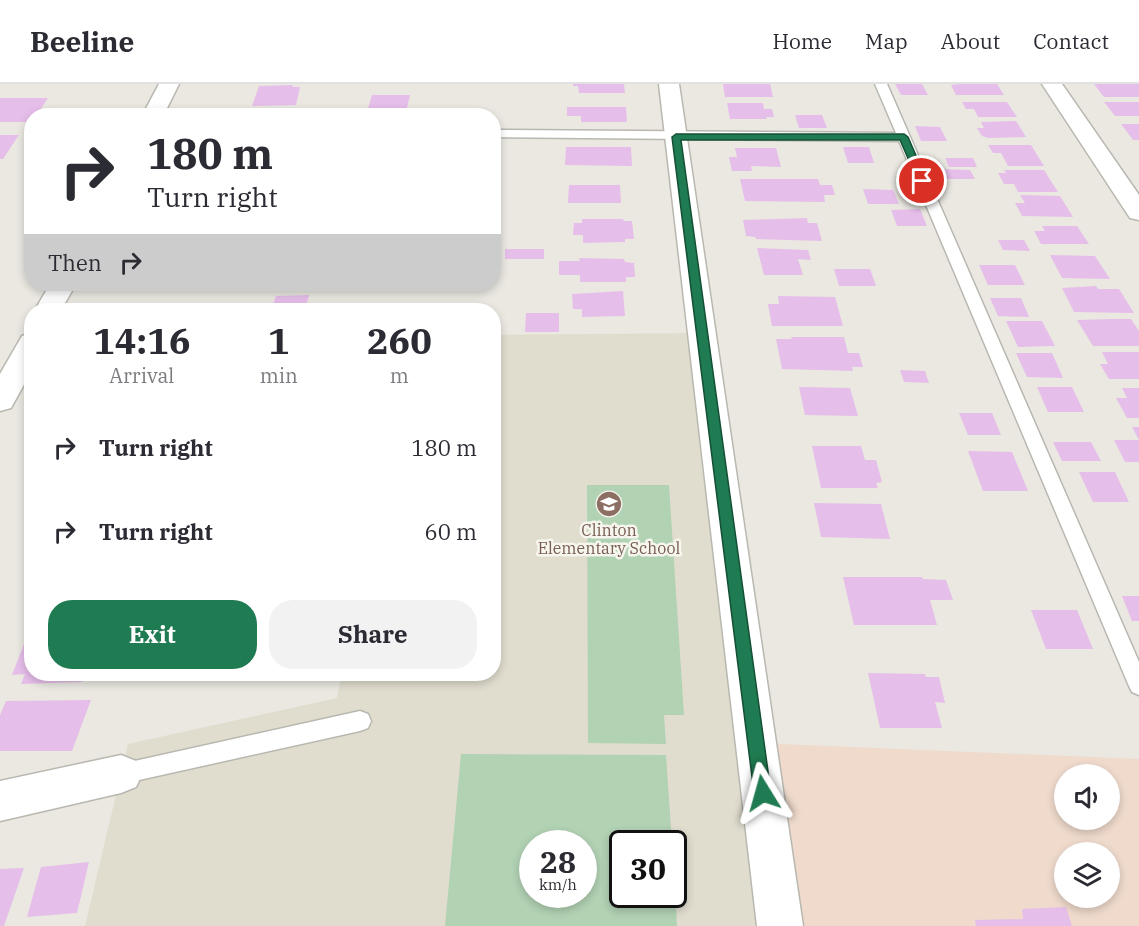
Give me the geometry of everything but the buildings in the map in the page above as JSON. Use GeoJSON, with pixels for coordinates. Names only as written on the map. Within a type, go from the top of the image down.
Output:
{"type":"FeatureCollection","features":[{"type":"Feature","properties":{"kind":"street"},"geometry":{"type":"LineString","coordinates":[[156,108],[169,84]]}},
{"type":"Feature","properties":{"kind":"street"},"geometry":{"type":"LineString","coordinates":[[669,84],[780,926]]}},
{"type":"Feature","properties":{"kind":"street"},"geometry":{"type":"LineString","coordinates":[[1052,84],[1139,213]]}},
{"type":"Feature","properties":{"kind":"street"},"geometry":{"type":"LineString","coordinates":[[0,401],[24,357]]}},
{"type":"Feature","properties":{"kind":"street"},"geometry":{"type":"LineString","coordinates":[[0,801],[121,774]]}},
{"type":"Feature","properties":{"kind":"lane"},"geometry":{"type":"LineString","coordinates":[[881,84],[1139,686]]}},
{"type":"Feature","properties":{"kind":"lane"},"geometry":{"type":"LineString","coordinates":[[501,134],[904,137]]}},
{"type":"Feature","properties":{"kind":"lane"},"geometry":{"type":"LineString","coordinates":[[121,774],[360,720]]}},
{"type":"Feature","properties":{"kind":"shaded area","name":"Clinton Elementary School"},"geometry":{"type":"Polygon","coordinates":[[[702,333],[780,926],[85,926],[128,744],[337,698],[341,681],[501,681],[501,335],[702,333]]]}},
{"type":"Feature","properties":{"kind":"shaded area"},"geometry":{"type":"Polygon","coordinates":[[[756,743],[1139,759],[1139,926],[780,926],[756,743]]]}},
{"type":"Feature","properties":{"kind":"green space"},"geometry":{"type":"Polygon","coordinates":[[[587,485],[669,485],[684,715],[664,715],[666,744],[588,743],[587,485]]]}},
{"type":"Feature","properties":{"kind":"green space"},"geometry":{"type":"Polygon","coordinates":[[[461,754],[666,755],[671,830],[609,830],[609,908],[676,908],[677,926],[445,926],[461,754]]]}},
{"type":"Feature","properties":{"kind":"place","name":"Clinton Elementary School"},"geometry":{"type":"Point","coordinates":[609,504]}},
{"type":"Feature","properties":{"kind":"route"},"geometry":{"type":"LineString","coordinates":[[763,793],[676,137],[904,137],[922,181]]}}]}
